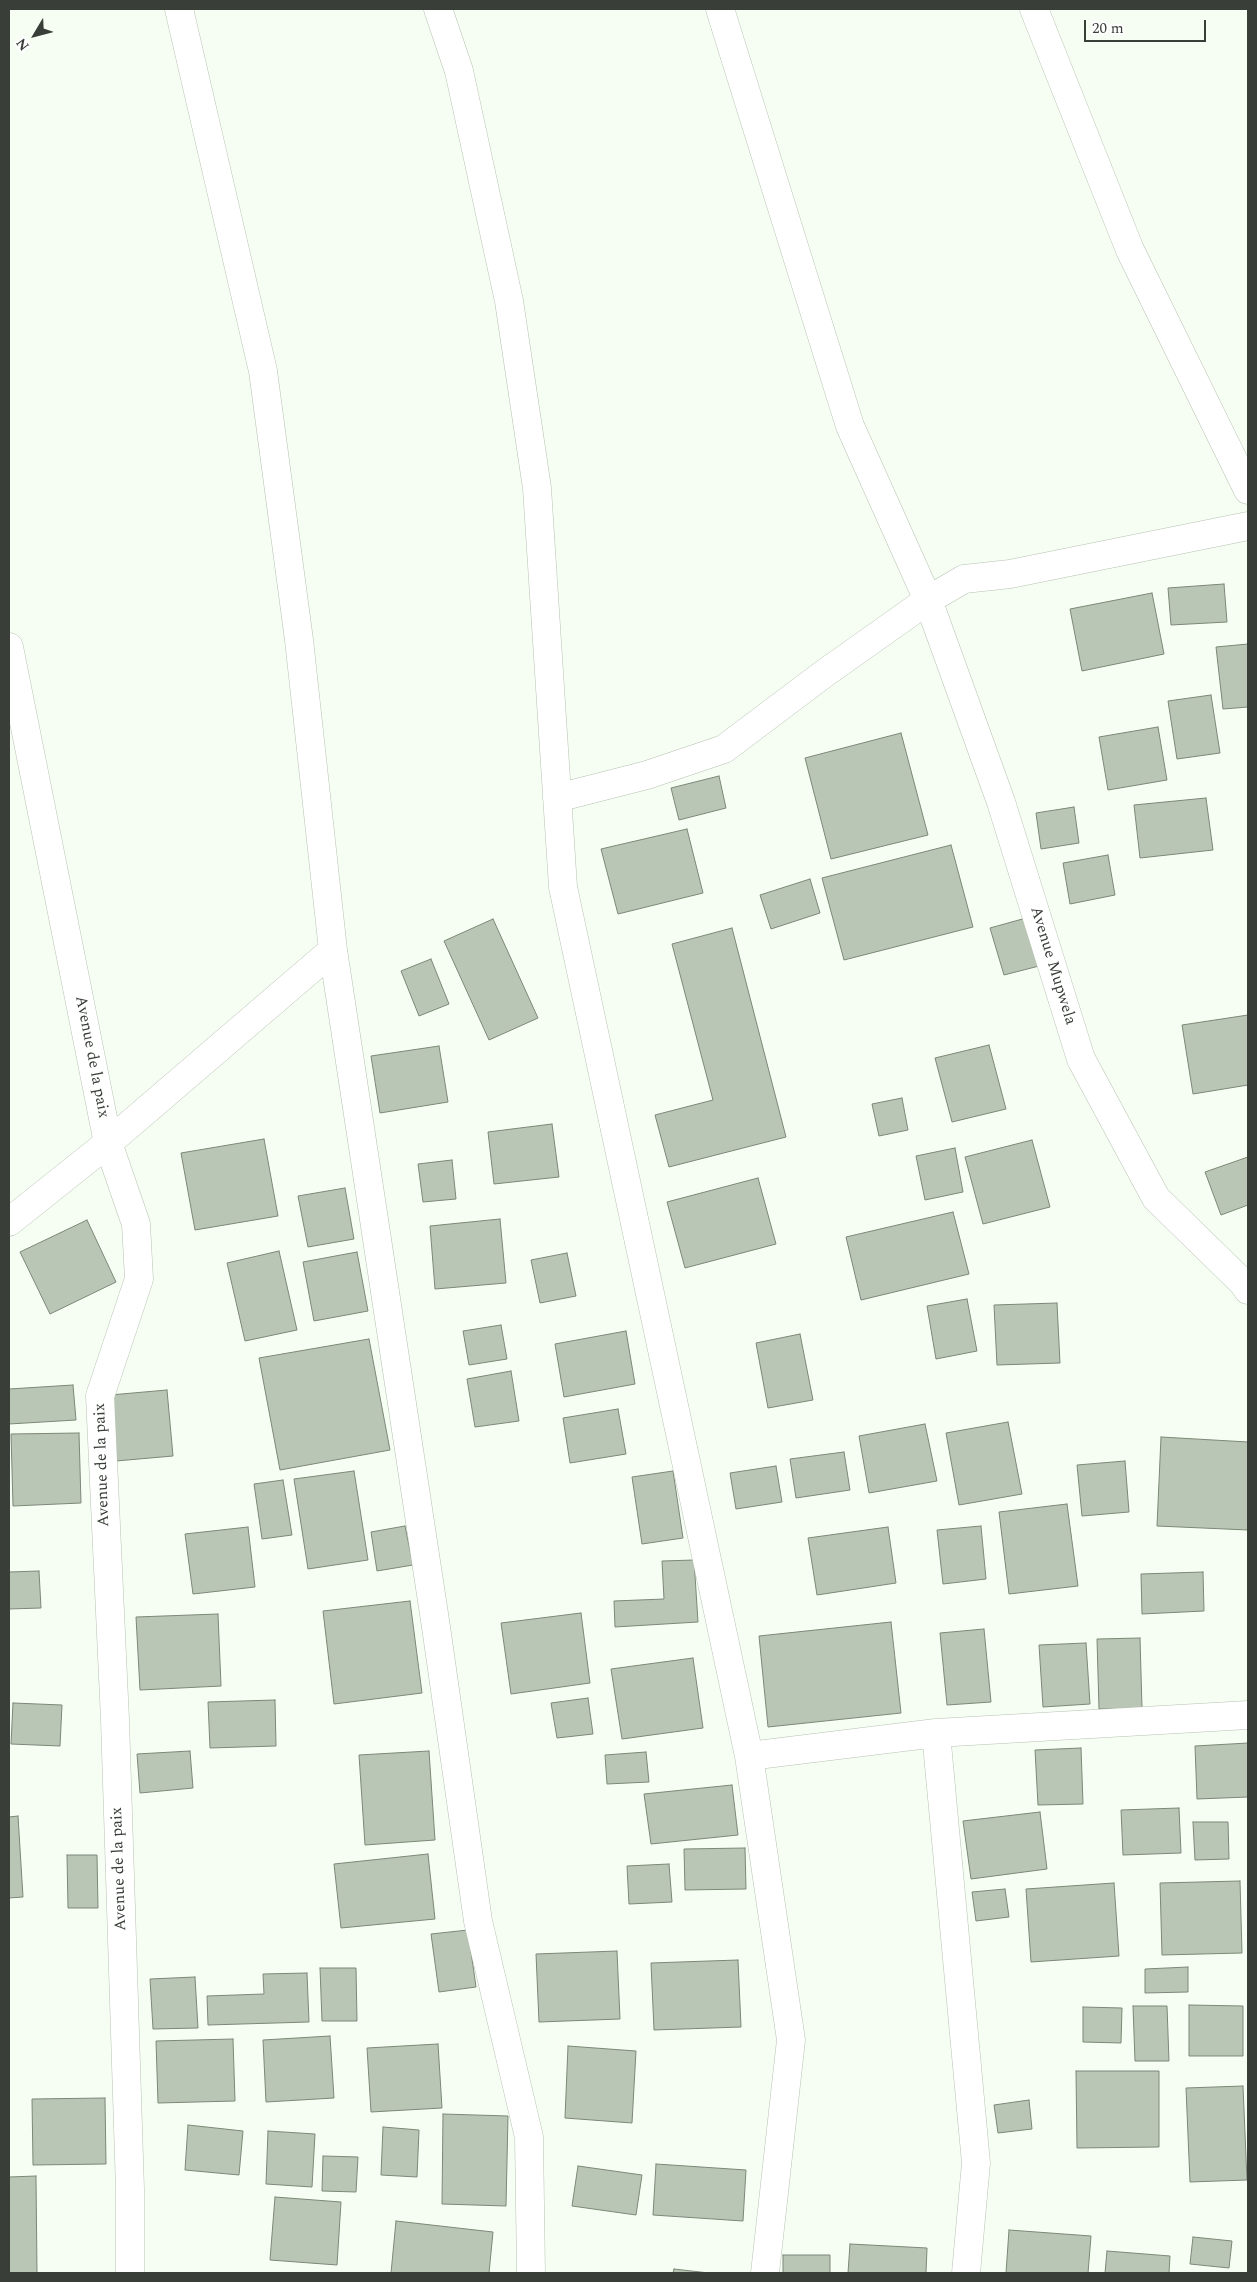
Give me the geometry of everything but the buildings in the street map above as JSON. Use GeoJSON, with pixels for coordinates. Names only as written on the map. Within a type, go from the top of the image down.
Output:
{"type":"FeatureCollection","features":[{"type":"Feature","properties":{"kind":"street"},"geometry":{"type":"LineString","coordinates":[[179,9],[263,372],[299,640],[333,950],[436,1627],[478,1921],[529,2136],[531,2273]]}},
{"type":"Feature","properties":{"kind":"street"},"geometry":{"type":"LineString","coordinates":[[438,9],[459,70],[512,320],[537,488],[562,887],[749,1756],[790,2040],[765,2273]]}},
{"type":"Feature","properties":{"kind":"street","name":"Avenue Mupwela"},"geometry":{"type":"LineString","coordinates":[[720,9],[850,426],[928,600],[1000,802],[1081,1059],[1156,1198],[1248,1290]]}},
{"type":"Feature","properties":{"kind":"street"},"geometry":{"type":"LineString","coordinates":[[1034,9],[1130,250],[1248,490]]}},
{"type":"Feature","properties":{"kind":"street"},"geometry":{"type":"LineString","coordinates":[[557,798],[647,775],[724,749],[825,673],[928,600],[964,579],[1010,574],[1248,526]]}},
{"type":"Feature","properties":{"kind":"street","name":"Avenue de la paix"},"geometry":{"type":"LineString","coordinates":[[9,647],[108,1142],[136,1224],[139,1279],[100,1396],[115,1740],[130,2179],[130,2273]]}},
{"type":"Feature","properties":{"kind":"street"},"geometry":{"type":"LineString","coordinates":[[9,1222],[108,1142],[333,950]]}},
{"type":"Feature","properties":{"kind":"street"},"geometry":{"type":"LineString","coordinates":[[749,1756],[936,1733],[1248,1715]]}},
{"type":"Feature","properties":{"kind":"street"},"geometry":{"type":"LineString","coordinates":[[936,1733],[976,2163],[966,2273]]}}]}
